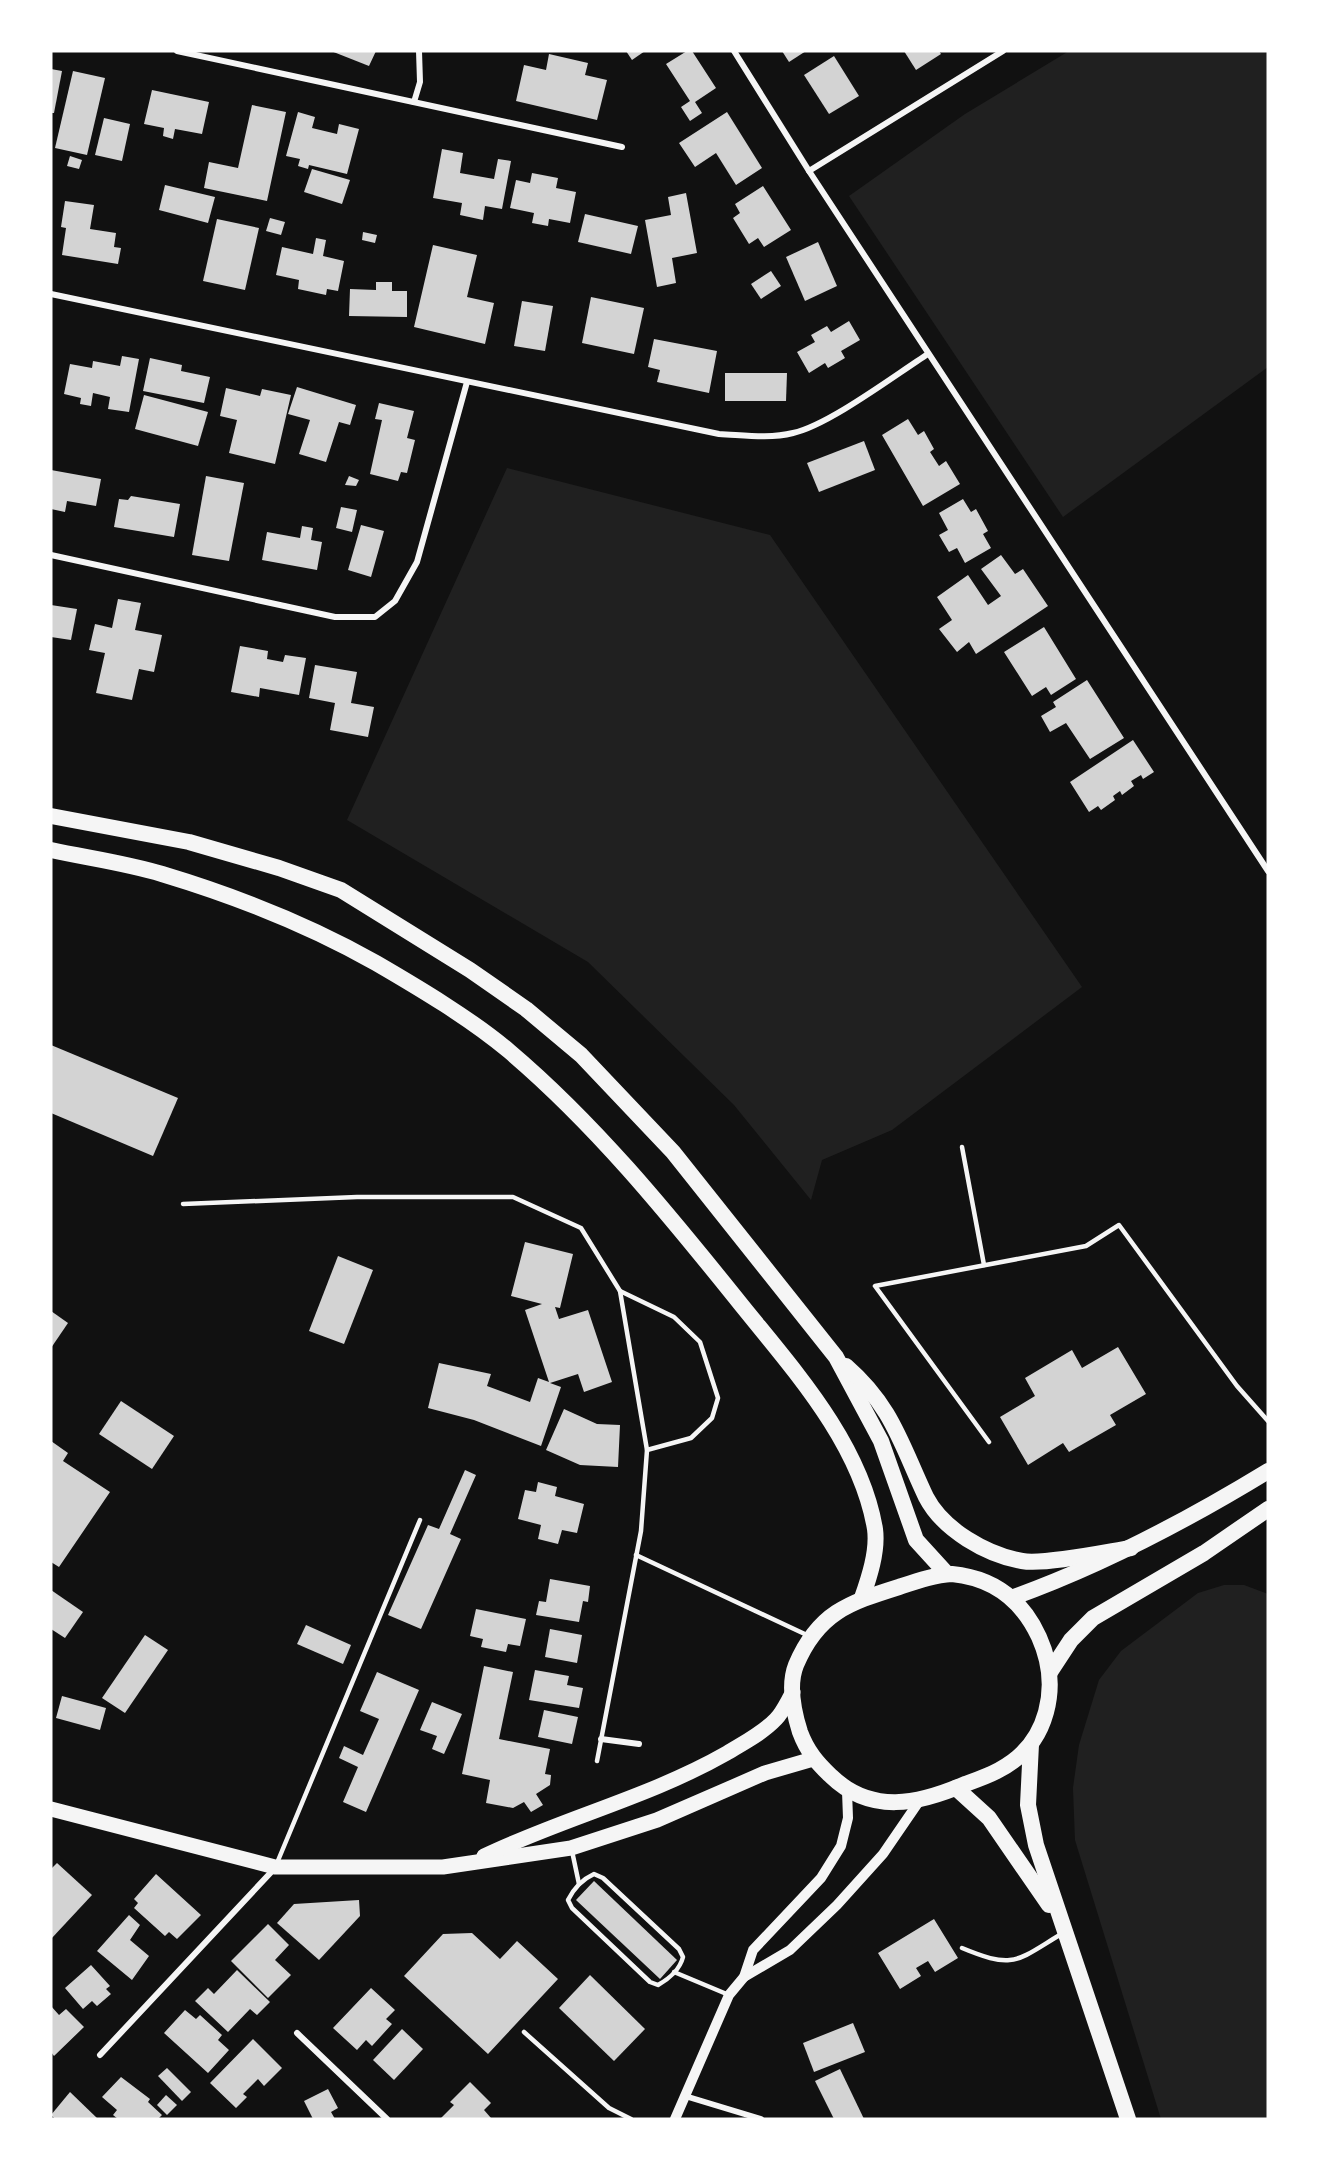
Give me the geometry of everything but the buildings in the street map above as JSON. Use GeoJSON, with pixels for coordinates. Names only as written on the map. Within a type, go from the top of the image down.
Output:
{"type":"FeatureCollection","features":[{"type":"Feature","properties":{"kind":"highway"},"geometry":{"type":"LineString","coordinates":[[51,816],[189,842],[279,868],[341,890],[470,970],[526,1009],[581,1055],[673,1152],[836,1357],[869,1386],[900,1435],[928,1500],[957,1534],[1024,1562],[1131,1548]]}},
{"type":"Feature","properties":{"kind":"highway"},"geometry":{"type":"LineString","coordinates":[[51,850],[159,873],[231,897],[311,930],[375,962],[476,1025],[551,1087],[686,1236],[787,1362],[846,1450],[865,1492],[875,1532],[871,1572],[862,1599]]}},
{"type":"Feature","properties":{"kind":"highway"},"geometry":{"type":"LineString","coordinates":[[836,1357],[881,1441],[916,1540],[947,1574]]}},
{"type":"Feature","properties":{"kind":"highway"},"geometry":{"type":"LineString","coordinates":[[1011,1598],[1072,1576],[1131,1548],[1268,1471]]}},
{"type":"Feature","properties":{"kind":"highway"},"geometry":{"type":"LineString","coordinates":[[1050,1672],[1071,1640],[1093,1618],[1204,1553],[1268,1509]]}},
{"type":"Feature","properties":{"kind":"highway"},"geometry":{"type":"LineString","coordinates":[[947,1574],[981,1579],[1011,1598],[1027,1615],[1036,1631],[1050,1672],[1049,1704],[1040,1730],[1021,1755],[999,1770],[956,1788],[921,1800],[883,1804],[847,1791],[813,1759],[795,1718],[794,1670],[811,1637],[838,1610],[862,1599],[930,1577],[947,1574]]}},
{"type":"Feature","properties":{"kind":"highway"},"geometry":{"type":"LineString","coordinates":[[1031,1744],[1028,1805],[1036,1845],[1128,2119]]}},
{"type":"Feature","properties":{"kind":"highway"},"geometry":{"type":"LineString","coordinates":[[956,1788],[989,1818],[1062,1927]]}},
{"type":"Feature","properties":{"kind":"main road"},"geometry":{"type":"LineString","coordinates":[[475,1860],[529,1835],[578,1820],[706,1765],[745,1742],[776,1719],[793,1692]]}},
{"type":"Feature","properties":{"kind":"main road"},"geometry":{"type":"LineString","coordinates":[[51,1809],[275,1867],[443,1867],[475,1860],[534,1856],[571,1848],[657,1820],[765,1773],[813,1759]]}},
{"type":"Feature","properties":{"kind":"street"},"geometry":{"type":"LineString","coordinates":[[177,51],[622,147]]}},
{"type":"Feature","properties":{"kind":"street"},"geometry":{"type":"LineString","coordinates":[[414,102],[420,82],[419,51]]}},
{"type":"Feature","properties":{"kind":"street"},"geometry":{"type":"LineString","coordinates":[[734,51],[928,354],[1268,872]]}},
{"type":"Feature","properties":{"kind":"street"},"geometry":{"type":"LineString","coordinates":[[809,171],[1003,51]]}},
{"type":"Feature","properties":{"kind":"street"},"geometry":{"type":"LineString","coordinates":[[51,294],[719,434],[768,436],[794,433],[828,418],[928,354]]}},
{"type":"Feature","properties":{"kind":"street"},"geometry":{"type":"LineString","coordinates":[[51,555],[334,617],[375,617],[395,601],[417,562],[467,382]]}},
{"type":"Feature","properties":{"kind":"street"},"geometry":{"type":"LineString","coordinates":[[601,1739],[639,1744]]}},
{"type":"Feature","properties":{"kind":"street"},"geometry":{"type":"LineString","coordinates":[[744,1977],[753,1950],[821,1878],[841,1846],[848,1818],[847,1791]]}},
{"type":"Feature","properties":{"kind":"street"},"geometry":{"type":"LineString","coordinates":[[675,2119],[729,1995],[744,1977],[790,1950],[837,1905],[884,1854],[921,1800]]}},
{"type":"Feature","properties":{"kind":"street"},"geometry":{"type":"LineString","coordinates":[[100,2055],[275,1867]]}},
{"type":"Feature","properties":{"kind":"street"},"geometry":{"type":"LineString","coordinates":[[297,2033],[387,2119]]}},
{"type":"Feature","properties":{"kind":"street"},"geometry":{"type":"LineString","coordinates":[[685,2096],[761,2119]]}},
{"type":"Feature","properties":{"kind":"lane"},"geometry":{"type":"LineString","coordinates":[[962,1147],[984,1265]]}},
{"type":"Feature","properties":{"kind":"lane"},"geometry":{"type":"LineString","coordinates":[[183,1204],[357,1197],[513,1197],[581,1228],[620,1291],[647,1450],[641,1532],[597,1761]]}},
{"type":"Feature","properties":{"kind":"lane"},"geometry":{"type":"LineString","coordinates":[[989,1442],[875,1286],[1086,1246],[1119,1225],[1237,1386],[1268,1421]]}},
{"type":"Feature","properties":{"kind":"lane"},"geometry":{"type":"LineString","coordinates":[[620,1291],[674,1317],[700,1342],[718,1398],[712,1418],[691,1438],[647,1450]]}},
{"type":"Feature","properties":{"kind":"lane"},"geometry":{"type":"LineString","coordinates":[[275,1867],[420,1520]]}},
{"type":"Feature","properties":{"kind":"lane"},"geometry":{"type":"LineString","coordinates":[[636,1555],[811,1637]]}},
{"type":"Feature","properties":{"kind":"lane"},"geometry":{"type":"LineString","coordinates":[[571,1848],[579,1884]]}},
{"type":"Feature","properties":{"kind":"lane"},"geometry":{"type":"LineString","coordinates":[[594,1874],[603,1878],[679,1949],[683,1957],[674,1972],[658,1985],[651,1982],[572,1908],[568,1900],[579,1884],[594,1874]]}},
{"type":"Feature","properties":{"kind":"lane"},"geometry":{"type":"LineString","coordinates":[[962,1948],[992,1961],[1008,1962],[1062,1927]]}},
{"type":"Feature","properties":{"kind":"lane"},"geometry":{"type":"LineString","coordinates":[[674,1972],[729,1995]]}},
{"type":"Feature","properties":{"kind":"lane"},"geometry":{"type":"LineString","coordinates":[[524,2032],[609,2108],[631,2119]]}},
{"type":"Feature","properties":{"kind":"shaded area"},"geometry":{"type":"Polygon","coordinates":[[[1069,51],[1268,51],[1268,367],[1063,517],[849,196],[965,114],[1069,51]]]}},
{"type":"Feature","properties":{"kind":"shaded area"},"geometry":{"type":"Polygon","coordinates":[[[507,468],[770,535],[1082,987],[892,1130],[822,1160],[811,1200],[734,1105],[588,962],[347,820],[507,468]]]}},
{"type":"Feature","properties":{"kind":"shaded area"},"geometry":{"type":"Polygon","coordinates":[[[1224,1585],[1244,1585],[1268,1594],[1268,2119],[1161,2119],[1075,1840],[1073,1788],[1079,1745],[1099,1680],[1121,1651],[1198,1593],[1224,1585]]]}}]}
